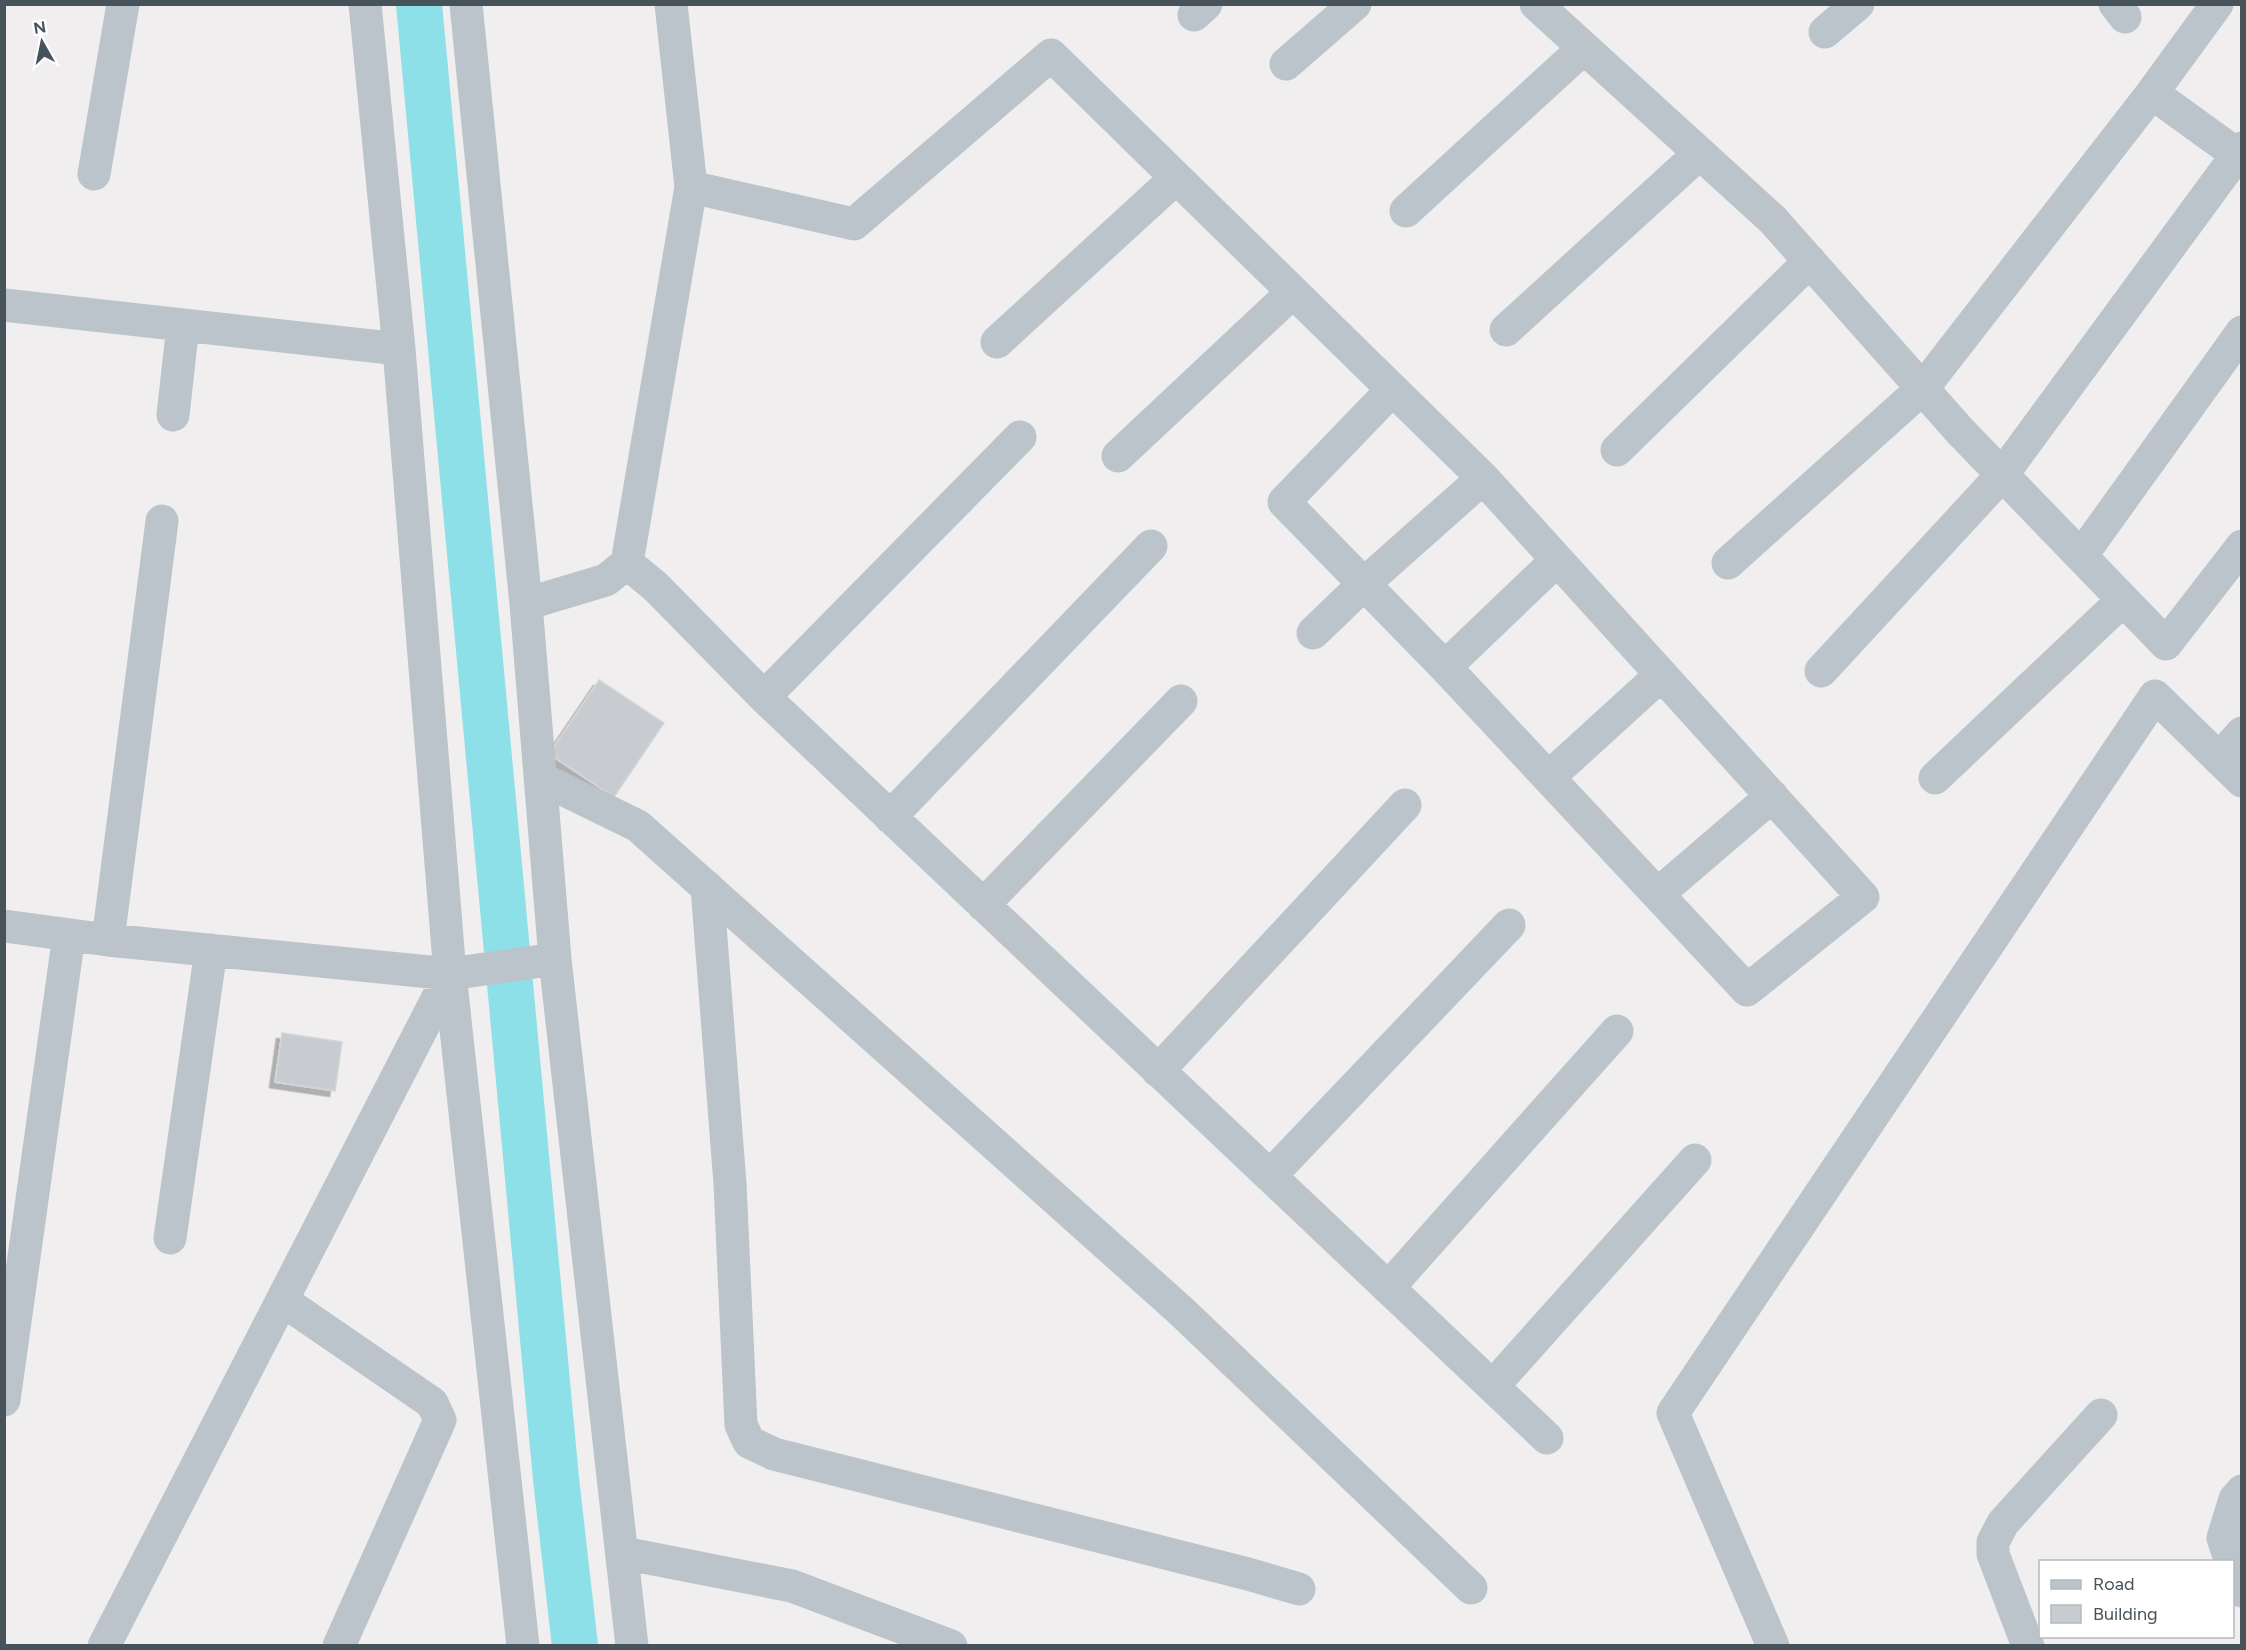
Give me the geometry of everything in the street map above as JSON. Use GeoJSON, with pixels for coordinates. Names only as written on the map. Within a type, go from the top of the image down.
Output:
{"type":"FeatureCollection","features":[{"type":"Feature","properties":{"kind":"street"},"geometry":{"type":"LineString","coordinates":[[94,174],[123,4]]}},
{"type":"Feature","properties":{"kind":"street"},"geometry":{"type":"LineString","coordinates":[[365,4],[399,349],[450,974],[523,1646]]}},
{"type":"Feature","properties":{"kind":"street"},"geometry":{"type":"LineString","coordinates":[[466,4],[526,604],[555,959],[632,1646]]}},
{"type":"Feature","properties":{"kind":"street"},"geometry":{"type":"LineString","coordinates":[[526,604],[606,580],[627,563],[691,187],[671,4]]}},
{"type":"Feature","properties":{"kind":"street"},"geometry":{"type":"LineString","coordinates":[[1286,64],[1355,4]]}},
{"type":"Feature","properties":{"kind":"street"},"geometry":{"type":"LineString","coordinates":[[1536,4],[1773,220],[2002,475],[2166,644],[2241,546]]}},
{"type":"Feature","properties":{"kind":"street"},"geometry":{"type":"LineString","coordinates":[[1825,32],[1858,4]]}},
{"type":"Feature","properties":{"kind":"street"},"geometry":{"type":"LineString","coordinates":[[1728,563],[1923,388],[2152,93],[2217,4]]}},
{"type":"Feature","properties":{"kind":"street"},"geometry":{"type":"LineString","coordinates":[[1406,211],[1584,48]]}},
{"type":"Feature","properties":{"kind":"street"},"geometry":{"type":"LineString","coordinates":[[691,187],[854,224],[1051,55],[1483,478],[1863,897],[1748,990],[1445,667],[1284,501],[1392,390]]}},
{"type":"Feature","properties":{"kind":"street"},"geometry":{"type":"LineString","coordinates":[[1821,670],[2002,475],[2240,153],[2152,93]]}},
{"type":"Feature","properties":{"kind":"street"},"geometry":{"type":"LineString","coordinates":[[1506,330],[1700,153]]}},
{"type":"Feature","properties":{"kind":"street"},"geometry":{"type":"LineString","coordinates":[[997,342],[1176,178]]}},
{"type":"Feature","properties":{"kind":"street"},"geometry":{"type":"LineString","coordinates":[[1617,450],[1810,261]]}},
{"type":"Feature","properties":{"kind":"street"},"geometry":{"type":"LineString","coordinates":[[1118,456],[1293,292]]}},
{"type":"Feature","properties":{"kind":"street"},"geometry":{"type":"LineString","coordinates":[[4,305],[399,349]]}},
{"type":"Feature","properties":{"kind":"street"},"geometry":{"type":"LineString","coordinates":[[173,415],[183,325]]}},
{"type":"Feature","properties":{"kind":"street"},"geometry":{"type":"LineString","coordinates":[[2081,556],[2241,332]]}},
{"type":"Feature","properties":{"kind":"street"},"geometry":{"type":"LineString","coordinates":[[764,697],[1020,437]]}},
{"type":"Feature","properties":{"kind":"street"},"geometry":{"type":"LineString","coordinates":[[1313,633],[1365,583],[1483,478]]}},
{"type":"Feature","properties":{"kind":"street"},"geometry":{"type":"LineString","coordinates":[[108,940],[162,520]]}},
{"type":"Feature","properties":{"kind":"street"},"geometry":{"type":"LineString","coordinates":[[890,817],[1151,546]]}},
{"type":"Feature","properties":{"kind":"street"},"geometry":{"type":"LineString","coordinates":[[1445,667],[1557,560]]}},
{"type":"Feature","properties":{"kind":"street"},"geometry":{"type":"LineString","coordinates":[[627,563],[656,587],[764,697],[890,817],[1547,1438]]}},
{"type":"Feature","properties":{"kind":"street"},"geometry":{"type":"LineString","coordinates":[[1935,778],[2123,600]]}},
{"type":"Feature","properties":{"kind":"street"},"geometry":{"type":"LineString","coordinates":[[1549,777],[1661,675]]}},
{"type":"Feature","properties":{"kind":"street"},"geometry":{"type":"LineString","coordinates":[[1773,1646],[1673,1413],[2155,696],[2241,781]]}},
{"type":"Feature","properties":{"kind":"street"},"geometry":{"type":"LineString","coordinates":[[983,905],[1181,701]]}},
{"type":"Feature","properties":{"kind":"street"},"geometry":{"type":"LineString","coordinates":[[2219,759],[2241,733]]}},
{"type":"Feature","properties":{"kind":"street"},"geometry":{"type":"LineString","coordinates":[[540,778],[638,826],[1181,1311],[1471,1588]]}},
{"type":"Feature","properties":{"kind":"street"},"geometry":{"type":"LineString","coordinates":[[1658,894],[1772,796]]}},
{"type":"Feature","properties":{"kind":"street"},"geometry":{"type":"LineString","coordinates":[[1158,1071],[1405,805]]}},
{"type":"Feature","properties":{"kind":"street"},"geometry":{"type":"LineString","coordinates":[[707,887],[730,1184],[741,1425],[749,1442],[774,1454],[1299,1589]]}},
{"type":"Feature","properties":{"kind":"street"},"geometry":{"type":"LineString","coordinates":[[1270,1176],[1509,925]]}},
{"type":"Feature","properties":{"kind":"street"},"geometry":{"type":"LineString","coordinates":[[4,926],[108,940],[450,974],[555,959]]}},
{"type":"Feature","properties":{"kind":"street"},"geometry":{"type":"LineString","coordinates":[[4,1400],[69,935]]}},
{"type":"Feature","properties":{"kind":"street"},"geometry":{"type":"LineString","coordinates":[[170,1238],[211,950]]}},
{"type":"Feature","properties":{"kind":"street"},"geometry":{"type":"LineString","coordinates":[[104,1646],[450,974]]}},
{"type":"Feature","properties":{"kind":"street"},"geometry":{"type":"LineString","coordinates":[[1388,1287],[1617,1031]]}},
{"type":"Feature","properties":{"kind":"street"},"geometry":{"type":"LineString","coordinates":[[1492,1386],[1695,1160]]}},
{"type":"Feature","properties":{"kind":"street"},"geometry":{"type":"LineString","coordinates":[[282,1300],[432,1403],[440,1420],[339,1646]]}},
{"type":"Feature","properties":{"kind":"street"},"geometry":{"type":"LineString","coordinates":[[2028,1646],[1993,1554],[1993,1542],[2003,1524],[2101,1415]]}},
{"type":"Feature","properties":{"kind":"street"},"geometry":{"type":"LineString","coordinates":[[2230,1560],[2223,1538],[2235,1499],[2241,1491]]}},
{"type":"Feature","properties":{"kind":"street"},"geometry":{"type":"LineString","coordinates":[[623,1553],[792,1586],[951,1646]]}},
{"type":"Feature","properties":{"kind":"street"},"geometry":{"type":"LineString","coordinates":[[2234,1572],[2241,1591]]}},
{"type":"Feature","properties":{"kind":"building"},"geometry":{"type":"Polygon","coordinates":[[[599,680],[664,723],[614,797],[549,754],[599,680]]]}},
{"type":"Feature","properties":{"kind":"building"},"geometry":{"type":"Polygon","coordinates":[[[282,1033],[342,1042],[335,1091],[275,1082],[282,1033]]]}},
{"type":"Feature","properties":{"kind":"waterway"},"geometry":{"type":"LineString","coordinates":[[419,4],[556,1479],[575,1646]]}}]}
